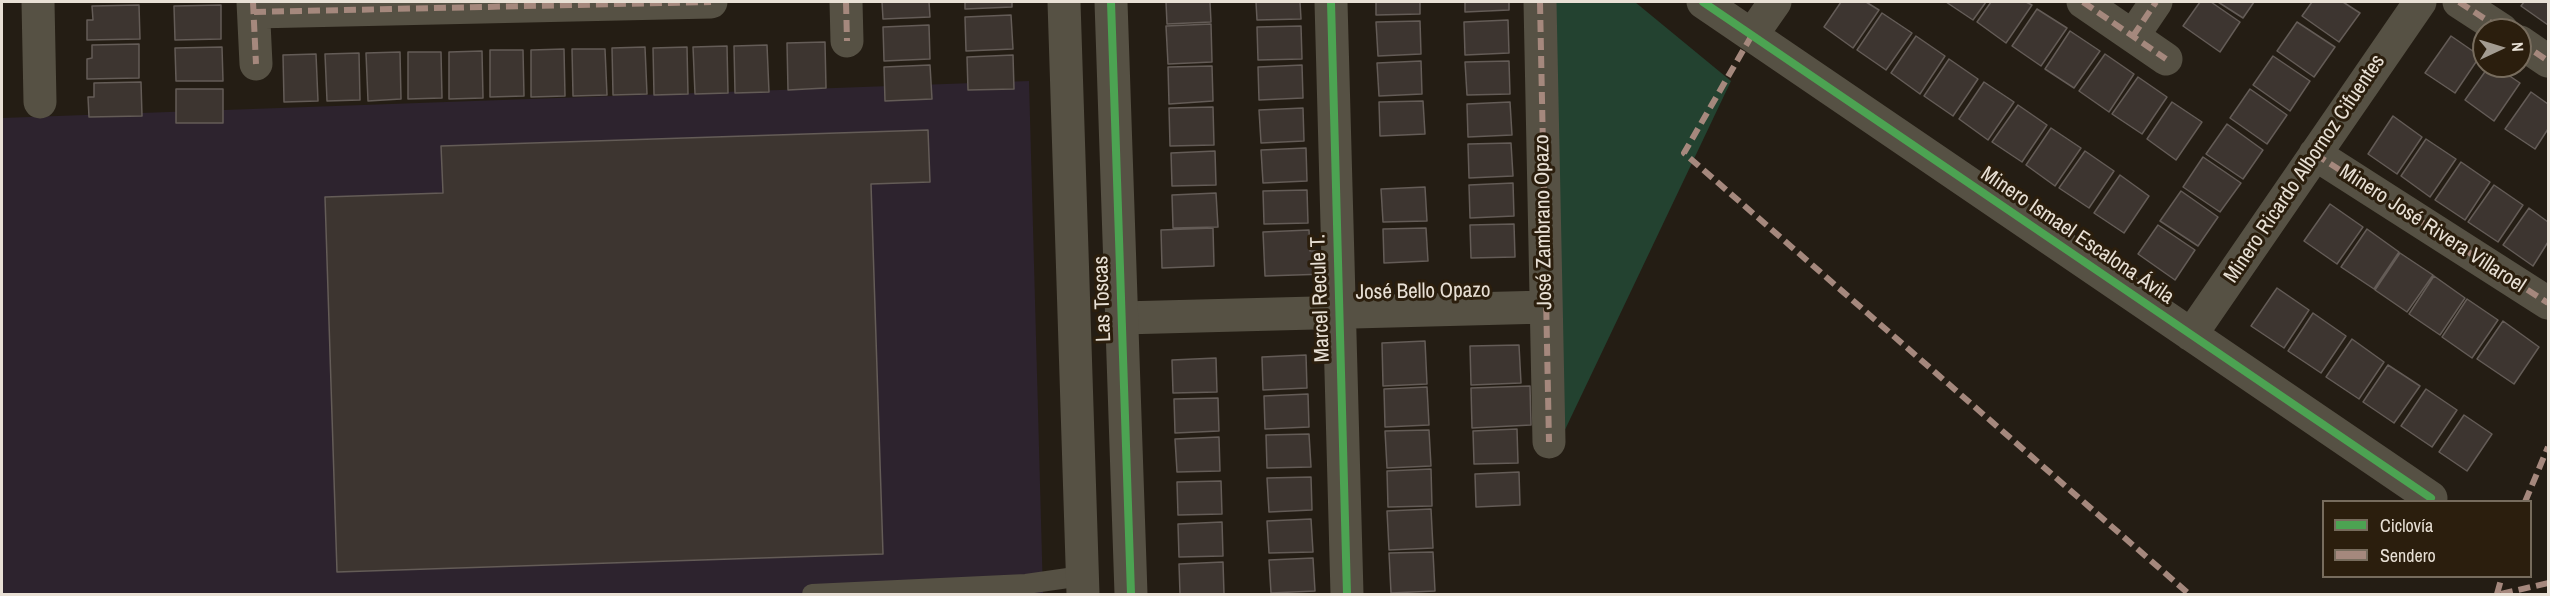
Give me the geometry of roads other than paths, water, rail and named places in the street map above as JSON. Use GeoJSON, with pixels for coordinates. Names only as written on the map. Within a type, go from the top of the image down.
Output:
{"type":"FeatureCollection","features":[{"type":"Feature","properties":{"kind":"street"},"geometry":{"type":"LineString","coordinates":[[38,2],[40,102]]}},
{"type":"Feature","properties":{"kind":"street"},"geometry":{"type":"LineString","coordinates":[[256,64],[254,7],[711,2]]}},
{"type":"Feature","properties":{"kind":"street"},"geometry":{"type":"LineString","coordinates":[[846,2],[847,41]]}},
{"type":"Feature","properties":{"kind":"street","name":"Las Toscas"},"geometry":{"type":"LineString","coordinates":[[1064,2],[1082,585]]}},
{"type":"Feature","properties":{"kind":"street","name":"Las Toscas"},"geometry":{"type":"LineString","coordinates":[[1112,2],[1131,594]]}},
{"type":"Feature","properties":{"kind":"street","name":"Marcel Recule T."},"geometry":{"type":"LineString","coordinates":[[1331,2],[1347,594]]}},
{"type":"Feature","properties":{"kind":"street","name":"José Zambrano Opazo"},"geometry":{"type":"LineString","coordinates":[[1539,2],[1549,442]]}},
{"type":"Feature","properties":{"kind":"street","name":"Minero Ismael Escalona Ávila"},"geometry":{"type":"LineString","coordinates":[[1703,2],[2431,498]]}},
{"type":"Feature","properties":{"kind":"street"},"geometry":{"type":"LineString","coordinates":[[1752,35],[1775,2]]}},
{"type":"Feature","properties":{"kind":"street"},"geometry":{"type":"LineString","coordinates":[[2083,2],[2166,59]]}},
{"type":"Feature","properties":{"kind":"street"},"geometry":{"type":"LineString","coordinates":[[2133,36],[2156,2]]}},
{"type":"Feature","properties":{"kind":"street","name":"Minero Ricardo Albornoz Cifuentes"},"geometry":{"type":"LineString","coordinates":[[2191,335],[2420,2]]}},
{"type":"Feature","properties":{"kind":"street"},"geometry":{"type":"LineString","coordinates":[[2459,2],[2484,18]]}},
{"type":"Feature","properties":{"kind":"street"},"geometry":{"type":"LineString","coordinates":[[2532,50],[2548,61]]}},
{"type":"Feature","properties":{"kind":"street","name":"Minero José Rivera Villaroel"},"geometry":{"type":"LineString","coordinates":[[2316,154],[2548,303]]}},
{"type":"Feature","properties":{"kind":"street","name":"José Bello Opazo"},"geometry":{"type":"LineString","coordinates":[[1122,318],[1546,307]]}},
{"type":"Feature","properties":{"kind":"lane"},"geometry":{"type":"LineString","coordinates":[[812,594],[1026,584],[1082,585]]}}]}
